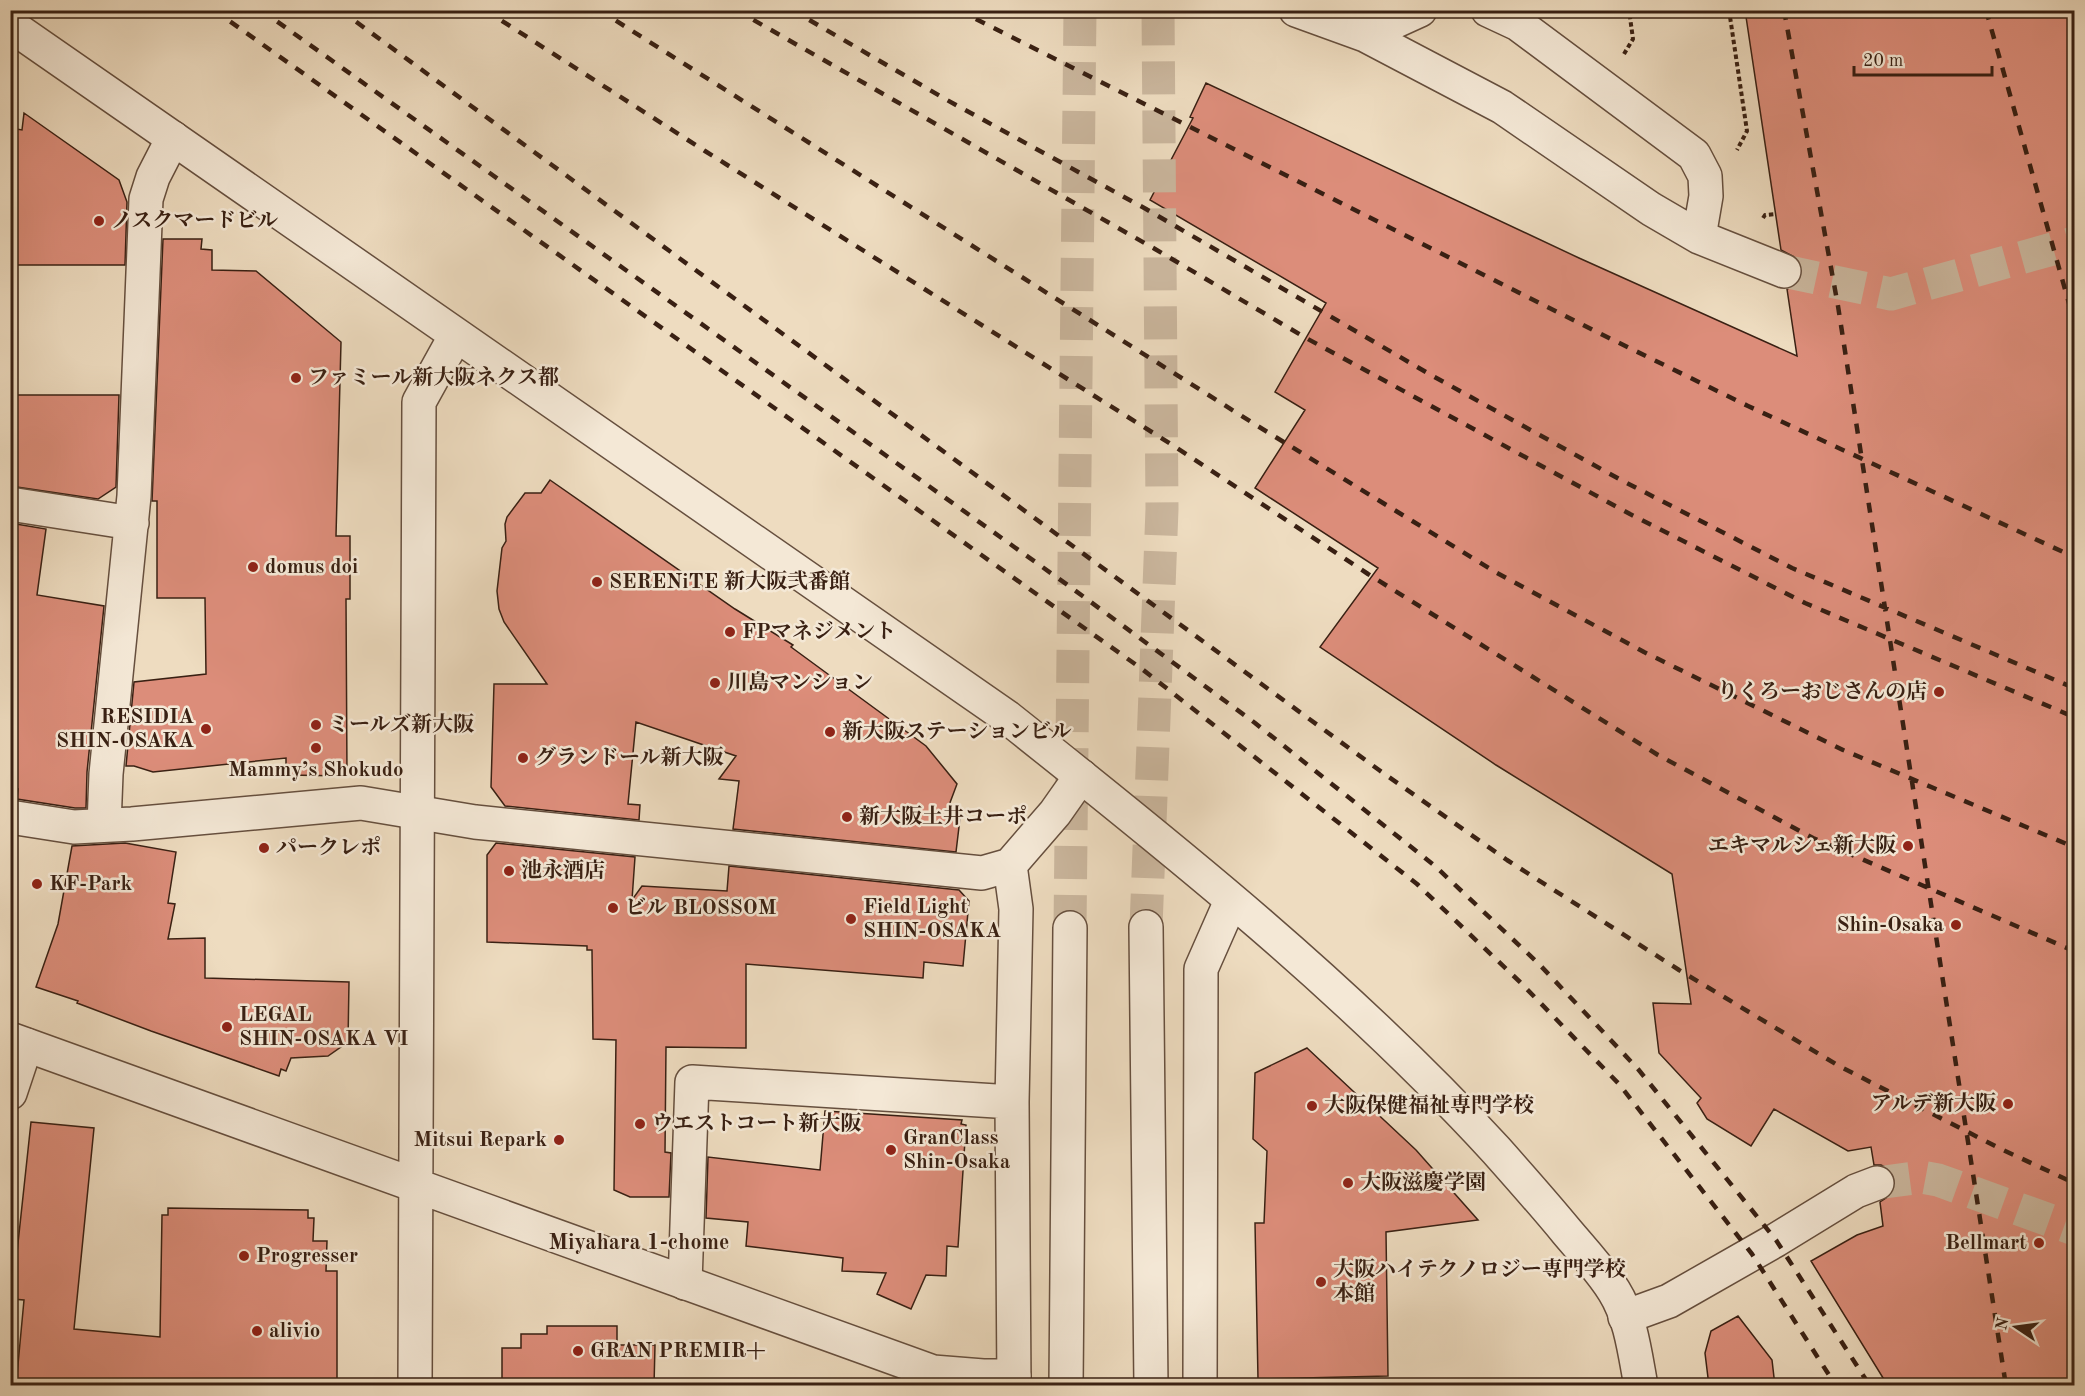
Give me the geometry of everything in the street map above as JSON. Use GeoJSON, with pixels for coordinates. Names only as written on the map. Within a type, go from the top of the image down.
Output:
{"type":"FeatureCollection","features":[{"type":"Feature","properties":{"kind":"street"},"geometry":{"type":"LineString","coordinates":[[1296,10],[1365,35],[1502,107],[1651,209],[1699,237],[1784,271]]}},
{"type":"Feature","properties":{"kind":"street"},"geometry":{"type":"LineString","coordinates":[[1365,35],[1420,10]]}},
{"type":"Feature","properties":{"kind":"street"},"geometry":{"type":"LineString","coordinates":[[1488,10],[1518,24],[1694,155],[1705,176],[1706,196],[1699,237]]}},
{"type":"Feature","properties":{"kind":"street"},"geometry":{"type":"LineString","coordinates":[[10,25],[1007,717],[1231,901],[1341,996],[1449,1099],[1523,1180],[1590,1259],[1615,1292],[1635,1349],[1641,1386]]}},
{"type":"Feature","properties":{"kind":"street"},"geometry":{"type":"LineString","coordinates":[[105,825],[106,774],[132,523],[146,199],[153,177],[173,138]]}},
{"type":"Feature","properties":{"kind":"street"},"geometry":{"type":"LineString","coordinates":[[415,1386],[420,402],[456,335]]}},
{"type":"Feature","properties":{"kind":"street"},"geometry":{"type":"LineString","coordinates":[[10,504],[132,523]]}},
{"type":"Feature","properties":{"kind":"street"},"geometry":{"type":"LineString","coordinates":[[10,817],[74,827],[361,803],[475,822],[982,873],[1010,865],[1055,813],[1081,776]]}},
{"type":"Feature","properties":{"kind":"street"},"geometry":{"type":"LineString","coordinates":[[10,1093],[18,1042],[933,1372],[1014,1381],[1012,1102],[1016,909],[1010,865]]}},
{"type":"Feature","properties":{"kind":"street"},"geometry":{"type":"LineString","coordinates":[[1200,1386],[1201,969],[1231,901]]}},
{"type":"Feature","properties":{"kind":"street"},"geometry":{"type":"LineString","coordinates":[[1146,927],[1151,1386]]}},
{"type":"Feature","properties":{"kind":"street"},"geometry":{"type":"LineString","coordinates":[[1066,1386],[1070,928]]}},
{"type":"Feature","properties":{"kind":"street"},"geometry":{"type":"LineString","coordinates":[[685,1283],[692,1082],[1012,1102]]}},
{"type":"Feature","properties":{"kind":"street"},"geometry":{"type":"LineString","coordinates":[[1625,1317],[1669,1301],[1856,1191],[1877,1183]]}},
{"type":"Feature","properties":{"kind":"path"},"geometry":{"type":"LineString","coordinates":[[1729,10],[1747,131],[1736,152]]}},
{"type":"Feature","properties":{"kind":"building"},"geometry":{"type":"Polygon","coordinates":[[[1745,10],[2067,10],[2074,29],[2074,1386],[1888,1386],[1811,1261],[1857,1235],[1883,1226],[1880,1202],[1892,1194],[1896,1185],[1894,1176],[1888,1168],[1874,1165],[1871,1147],[1848,1151],[1774,1109],[1751,1146],[1707,1119],[1697,1103],[1701,1098],[1659,1053],[1653,1003],[1691,1004],[1672,874],[1496,765],[1320,647],[1378,568],[1255,488],[1305,410],[1275,392],[1326,303],[1150,200],[1193,118],[1190,117],[1206,83],[1579,258],[1797,356],[1787,289],[1795,286],[1801,278],[1802,268],[1798,259],[1781,250],[1745,10]]]}},
{"type":"Feature","properties":{"kind":"building"},"geometry":{"type":"Polygon","coordinates":[[[24,113],[119,180],[127,202],[125,265],[10,265],[10,128],[22,130],[24,113]]]}},
{"type":"Feature","properties":{"kind":"building"},"geometry":{"type":"Polygon","coordinates":[[[163,239],[202,239],[201,249],[212,250],[212,270],[256,271],[341,342],[336,536],[350,536],[350,599],[346,599],[347,776],[286,775],[286,758],[153,772],[126,766],[134,682],[206,674],[205,598],[157,598],[157,501],[152,501],[163,239]]]}},
{"type":"Feature","properties":{"kind":"building"},"geometry":{"type":"Polygon","coordinates":[[[10,395],[119,395],[116,487],[98,499],[10,486],[10,395]]]}},
{"type":"Feature","properties":{"kind":"building"},"geometry":{"type":"Polygon","coordinates":[[[550,480],[735,609],[793,645],[791,647],[926,746],[957,784],[948,808],[961,810],[956,852],[733,829],[739,781],[719,779],[736,756],[636,722],[628,804],[640,805],[639,820],[505,806],[491,787],[494,684],[547,684],[504,622],[499,609],[497,591],[502,548],[506,541],[505,524],[507,517],[525,493],[541,493],[550,480]]]}},
{"type":"Feature","properties":{"kind":"building"},"geometry":{"type":"Polygon","coordinates":[[[10,523],[46,529],[37,595],[104,606],[87,772],[86,808],[17,799],[18,789],[10,788],[10,523]]]}},
{"type":"Feature","properties":{"kind":"building"},"geometry":{"type":"Polygon","coordinates":[[[125,843],[176,852],[168,903],[175,904],[168,939],[205,938],[205,978],[349,982],[348,1042],[328,1056],[291,1058],[286,1071],[281,1069],[279,1076],[36,987],[58,924],[72,846],[125,843]]]}},
{"type":"Feature","properties":{"kind":"building"},"geometry":{"type":"Polygon","coordinates":[[[496,843],[635,857],[632,900],[642,886],[727,891],[729,866],[959,890],[969,901],[963,966],[924,962],[923,978],[746,964],[746,1048],[666,1047],[665,1152],[671,1153],[669,1197],[630,1197],[614,1190],[616,1040],[593,1039],[592,950],[587,950],[587,946],[487,942],[487,855],[496,843]]]}},
{"type":"Feature","properties":{"kind":"building","name":"大阪滋慶学園"},"geometry":{"type":"Polygon","coordinates":[[[1307,1048],[1416,1150],[1478,1220],[1386,1232],[1388,1376],[1258,1379],[1255,1223],[1264,1223],[1267,1151],[1253,1139],[1255,1073],[1307,1048]]]}},
{"type":"Feature","properties":{"kind":"building"},"geometry":{"type":"Polygon","coordinates":[[[825,1111],[962,1120],[961,1124],[966,1125],[958,1247],[947,1246],[946,1276],[926,1275],[911,1309],[877,1294],[886,1273],[842,1271],[843,1258],[746,1246],[748,1222],[706,1218],[708,1157],[820,1170],[825,1111]]]}},
{"type":"Feature","properties":{"kind":"building"},"geometry":{"type":"Polygon","coordinates":[[[31,1122],[94,1128],[74,1329],[160,1337],[162,1215],[168,1215],[168,1208],[308,1210],[308,1218],[314,1218],[313,1241],[327,1241],[326,1271],[337,1271],[337,1386],[16,1386],[24,1300],[12,1299],[31,1122]]]}},
{"type":"Feature","properties":{"kind":"building"},"geometry":{"type":"Polygon","coordinates":[[[1738,1316],[1772,1360],[1775,1386],[1709,1386],[1705,1353],[1711,1331],[1738,1316]]]}},
{"type":"Feature","properties":{"kind":"building","name":"GRAN PREMIR+"},"geometry":{"type":"Polygon","coordinates":[[[547,1326],[617,1326],[617,1345],[655,1345],[654,1386],[502,1386],[502,1348],[521,1348],[521,1334],[547,1334],[547,1326]]]}},
{"type":"Feature","properties":{"kind":"tunnel"},"geometry":{"type":"LineString","coordinates":[[1070,928],[1080,10]]}},
{"type":"Feature","properties":{"kind":"tunnel"},"geometry":{"type":"LineString","coordinates":[[1146,927],[1162,509],[1158,10]]}},
{"type":"Feature","properties":{"kind":"tunnel"},"geometry":{"type":"LineString","coordinates":[[1784,271],[1891,294],[2074,243]]}},
{"type":"Feature","properties":{"kind":"tunnel"},"geometry":{"type":"LineString","coordinates":[[1877,1183],[1922,1177],[1938,1180],[2074,1229]]}},
{"type":"Feature","properties":{"kind":"railway"},"geometry":{"type":"LineString","coordinates":[[214,10],[1142,669],[1417,884],[1520,982],[1619,1084],[1752,1254],[1836,1386]]}},
{"type":"Feature","properties":{"kind":"railway"},"geometry":{"type":"LineString","coordinates":[[261,10],[1069,586],[1255,723],[1435,866],[1539,964],[1638,1069],[1776,1240],[1870,1386]]}},
{"type":"Feature","properties":{"kind":"railway"},"geometry":{"type":"LineString","coordinates":[[340,10],[1379,770],[1507,860],[1679,970],[1839,1066],[2001,1149],[2074,1183]]}},
{"type":"Feature","properties":{"kind":"railway"},"geometry":{"type":"LineString","coordinates":[[485,10],[1174,446],[1368,574],[1658,755],[1813,838],[2074,951]]}},
{"type":"Feature","properties":{"kind":"railway"},"geometry":{"type":"LineString","coordinates":[[599,10],[1256,425],[1497,573],[1644,652],[1843,750],[2074,847]]}},
{"type":"Feature","properties":{"kind":"railway"},"geometry":{"type":"LineString","coordinates":[[736,10],[1155,249],[1306,338],[1630,514],[1805,603],[2074,717]]}},
{"type":"Feature","properties":{"kind":"railway"},"geometry":{"type":"LineString","coordinates":[[792,10],[947,100],[1146,209],[1431,375],[1621,480],[1792,568],[2074,688]]}},
{"type":"Feature","properties":{"kind":"railway"},"geometry":{"type":"LineString","coordinates":[[958,10],[1609,338],[1748,406],[2074,557]]}},
{"type":"Feature","properties":{"kind":"railway"},"geometry":{"type":"LineString","coordinates":[[1784,10],[1838,306],[2006,1386]]}},
{"type":"Feature","properties":{"kind":"railway"},"geometry":{"type":"LineString","coordinates":[[1986,10],[2074,321]]}},
{"type":"Feature","properties":{"kind":"place","name":"ノスクマードビル"},"geometry":{"type":"Point","coordinates":[99,221]}},
{"type":"Feature","properties":{"kind":"place","name":"ファミール新大阪ネクス都"},"geometry":{"type":"Point","coordinates":[296,378]}},
{"type":"Feature","properties":{"kind":"place","name":"domus doi"},"geometry":{"type":"Point","coordinates":[253,567]}},
{"type":"Feature","properties":{"kind":"place","name":"SERENiTE 新大阪弐番館"},"geometry":{"type":"Point","coordinates":[597,582]}},
{"type":"Feature","properties":{"kind":"place","name":"FPマネジメント"},"geometry":{"type":"Point","coordinates":[730,632]}},
{"type":"Feature","properties":{"kind":"place","name":"川島マンション"},"geometry":{"type":"Point","coordinates":[715,683]}},
{"type":"Feature","properties":{"kind":"place","name":"りくろーおじさんの店"},"geometry":{"type":"Point","coordinates":[1939,692]}},
{"type":"Feature","properties":{"kind":"place","name":"ミールズ新大阪"},"geometry":{"type":"Point","coordinates":[316,725]}},
{"type":"Feature","properties":{"kind":"place","name":"RESIDIA SHIN-OSAKA"},"geometry":{"type":"Point","coordinates":[206,729]}},
{"type":"Feature","properties":{"kind":"place","name":"新大阪ステーションビル"},"geometry":{"type":"Point","coordinates":[830,732]}},
{"type":"Feature","properties":{"kind":"place","name":"Mammy’s Shokudo"},"geometry":{"type":"Point","coordinates":[316,748]}},
{"type":"Feature","properties":{"kind":"place","name":"グランドール新大阪"},"geometry":{"type":"Point","coordinates":[523,758]}},
{"type":"Feature","properties":{"kind":"place","name":"新大阪土井コーポ"},"geometry":{"type":"Point","coordinates":[847,817]}},
{"type":"Feature","properties":{"kind":"place","name":"エキマルシェ新大阪"},"geometry":{"type":"Point","coordinates":[1908,846]}},
{"type":"Feature","properties":{"kind":"place","name":"パークレポ"},"geometry":{"type":"Point","coordinates":[264,848]}},
{"type":"Feature","properties":{"kind":"place","name":"池永酒店"},"geometry":{"type":"Point","coordinates":[509,871]}},
{"type":"Feature","properties":{"kind":"place","name":"KF-Park"},"geometry":{"type":"Point","coordinates":[37,884]}},
{"type":"Feature","properties":{"kind":"place","name":"ビル BLOSSOM"},"geometry":{"type":"Point","coordinates":[613,908]}},
{"type":"Feature","properties":{"kind":"place","name":"Field Light SHIN-OSAKA"},"geometry":{"type":"Point","coordinates":[851,919]}},
{"type":"Feature","properties":{"kind":"place","name":"Shin-Osaka"},"geometry":{"type":"Point","coordinates":[1956,925]}},
{"type":"Feature","properties":{"kind":"place","name":"LEGAL SHIN-OSAKA VI"},"geometry":{"type":"Point","coordinates":[227,1027]}},
{"type":"Feature","properties":{"kind":"place","name":"アルデ新大阪"},"geometry":{"type":"Point","coordinates":[2008,1104]}},
{"type":"Feature","properties":{"kind":"place","name":"大阪保健福祉専門学校"},"geometry":{"type":"Point","coordinates":[1312,1106]}},
{"type":"Feature","properties":{"kind":"place","name":"ウエストコート新大阪"},"geometry":{"type":"Point","coordinates":[640,1124]}},
{"type":"Feature","properties":{"kind":"place","name":"Mitsui Repark"},"geometry":{"type":"Point","coordinates":[559,1140]}},
{"type":"Feature","properties":{"kind":"place","name":"GranClass Shin-Osaka"},"geometry":{"type":"Point","coordinates":[891,1150]}},
{"type":"Feature","properties":{"kind":"place","name":"大阪滋慶学園"},"geometry":{"type":"Point","coordinates":[1348,1183]}},
{"type":"Feature","properties":{"kind":"place","name":"Bellmart"},"geometry":{"type":"Point","coordinates":[2039,1243]}},
{"type":"Feature","properties":{"kind":"place","name":"Progresser"},"geometry":{"type":"Point","coordinates":[244,1256]}},
{"type":"Feature","properties":{"kind":"place","name":"大阪ハイテクノロジー専門学校 本館"},"geometry":{"type":"Point","coordinates":[1321,1282]}},
{"type":"Feature","properties":{"kind":"place","name":"alivio"},"geometry":{"type":"Point","coordinates":[257,1331]}},
{"type":"Feature","properties":{"kind":"place","name":"GRAN PREMIR+"},"geometry":{"type":"Point","coordinates":[578,1351]}},
{"type":"Feature","properties":{"kind":"district","name":"Miyahara 1-chome"},"geometry":{"type":"Point","coordinates":[639,1243]}}]}
